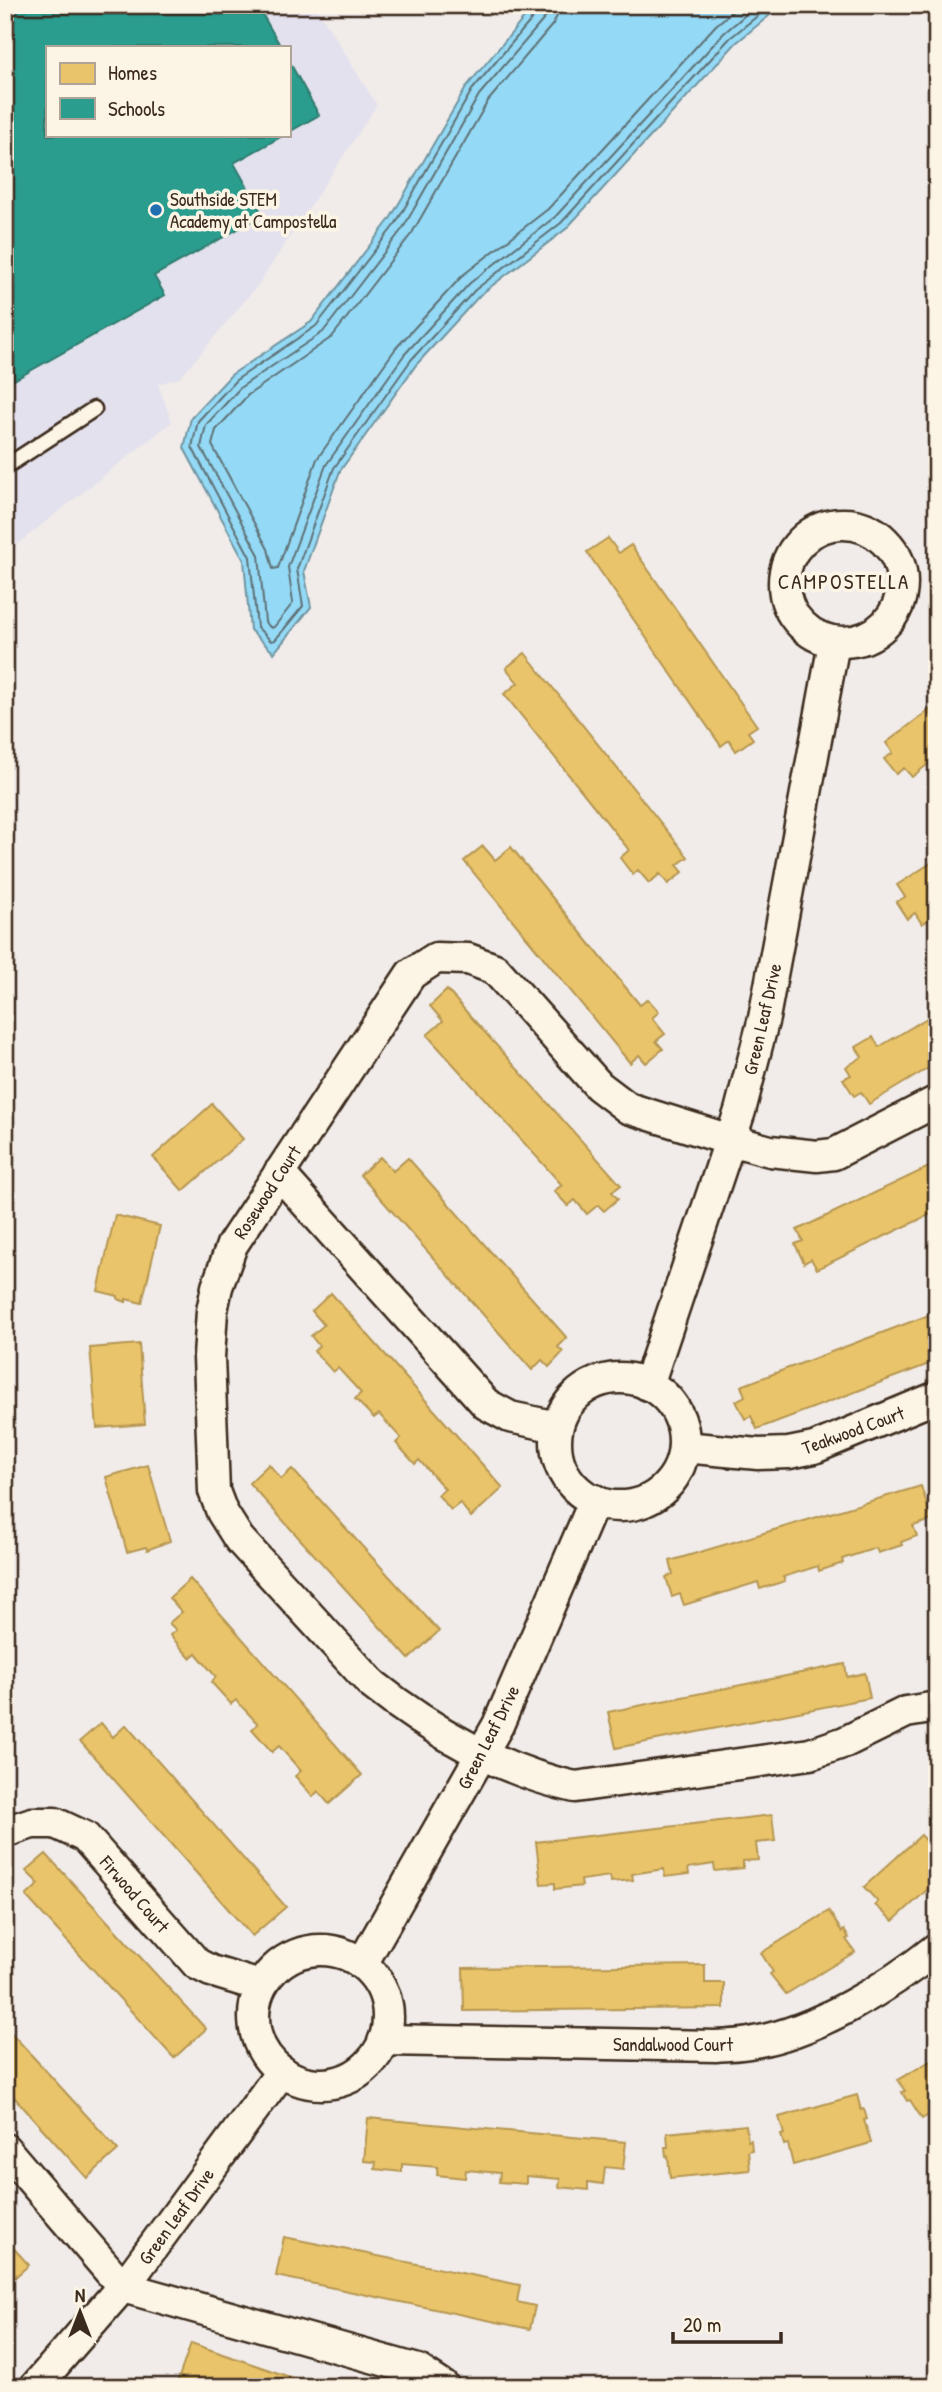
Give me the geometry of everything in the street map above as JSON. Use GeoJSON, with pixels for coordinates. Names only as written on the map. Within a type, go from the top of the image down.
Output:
{"type":"FeatureCollection","features":[{"type":"Feature","properties":{"kind":"street"},"geometry":{"type":"LineString","coordinates":[[851,524],[873,532],[891,547],[901,568],[902,592],[895,614],[879,631],[858,641],[834,642],[812,635],[795,620],[785,598],[783,575],[791,553],[807,536],[828,525],[851,524]]}},
{"type":"Feature","properties":{"kind":"street","name":"Green Leaf Drive"},"geometry":{"type":"LineString","coordinates":[[648,1385],[751,1073],[764,1018],[834,642]]}},
{"type":"Feature","properties":{"kind":"street","name":"Rosewood Court"},"geometry":{"type":"LineString","coordinates":[[481,1754],[393,1701],[372,1684],[239,1539],[222,1512],[214,1491],[209,1357],[212,1311],[232,1245],[411,974],[436,958],[468,959],[495,969],[599,1086],[628,1108],[730,1140]]}},
{"type":"Feature","properties":{"kind":"street"},"geometry":{"type":"LineString","coordinates":[[730,1140],[770,1151],[817,1156],[834,1154],[937,1101]]}},
{"type":"Feature","properties":{"kind":"street"},"geometry":{"type":"LineString","coordinates":[[279,1173],[486,1404],[510,1417],[557,1427]]}},
{"type":"Feature","properties":{"kind":"street"},"geometry":{"type":"LineString","coordinates":[[610,1379],[636,1380],[648,1385],[658,1390],[676,1409],[684,1432],[683,1457],[673,1480],[654,1497],[631,1506],[606,1505],[583,1494],[565,1476],[556,1452],[557,1427],[568,1404],[587,1387],[610,1379]]}},
{"type":"Feature","properties":{"kind":"street","name":"Teakwood Court"},"geometry":{"type":"LineString","coordinates":[[684,1447],[758,1454],[789,1453],[814,1448],[937,1397]]}},
{"type":"Feature","properties":{"kind":"street","name":"Green Leaf Drive"},"geometry":{"type":"LineString","coordinates":[[362,1964],[498,1726],[595,1500]]}},
{"type":"Feature","properties":{"kind":"street"},"geometry":{"type":"LineString","coordinates":[[481,1754],[545,1780],[575,1787],[810,1754],[845,1742],[906,1712],[937,1707]]}},
{"type":"Feature","properties":{"kind":"street","name":"Firwood Court"},"geometry":{"type":"LineString","coordinates":[[5,1832],[32,1823],[55,1823],[85,1837],[197,1964],[260,1986]]}},
{"type":"Feature","properties":{"kind":"street","name":"Sandalwood Court"},"geometry":{"type":"LineString","coordinates":[[384,2040],[716,2046],[756,2042],[798,2029],[837,2012],[894,1980],[937,1948]]}},
{"type":"Feature","properties":{"kind":"street"},"geometry":{"type":"LineString","coordinates":[[326,1949],[352,1956],[362,1964],[373,1972],[386,1995],[389,2022],[382,2047],[365,2068],[343,2081],[316,2084],[291,2077],[269,2061],[256,2038],[253,2011],[260,1986],[276,1965],[300,1952],[326,1949]]}},
{"type":"Feature","properties":{"kind":"street","name":"Green Leaf Drive"},"geometry":{"type":"LineString","coordinates":[[35,2387],[122,2287],[282,2071]]}},
{"type":"Feature","properties":{"kind":"street"},"geometry":{"type":"LineString","coordinates":[[5,2149],[122,2287],[418,2370],[444,2387]]}},
{"type":"Feature","properties":{"kind":"lane"},"geometry":{"type":"LineString","coordinates":[[5,467],[94,409]]}},
{"type":"Feature","properties":{"kind":"shaded area","name":"Southside STEM Academy at Campostella"},"geometry":{"type":"Polygon","coordinates":[[[5,5],[315,5],[377,105],[258,285],[180,378],[158,384],[172,422],[5,554],[5,5]]]}},
{"type":"Feature","properties":{"kind":"water"},"geometry":{"type":"Polygon","coordinates":[[[535,5],[782,5],[736,43],[566,229],[480,295],[416,365],[340,471],[304,571],[311,607],[274,653],[250,630],[244,560],[184,448],[191,418],[231,375],[311,322],[390,219],[467,86],[535,5]]]}},
{"type":"Feature","properties":{"kind":"building: Homes"},"geometry":{"type":"Polygon","coordinates":[[[608,538],[619,553],[631,545],[757,726],[748,732],[753,739],[736,751],[729,740],[721,746],[587,552],[608,538]]]}},
{"type":"Feature","properties":{"kind":"building: Homes"},"geometry":{"type":"Polygon","coordinates":[[[525,653],[688,857],[677,865],[683,872],[668,884],[660,874],[649,883],[638,870],[633,875],[620,858],[629,850],[504,694],[518,683],[506,668],[525,653]]]}},
{"type":"Feature","properties":{"kind":"building: Homes"},"geometry":{"type":"Polygon","coordinates":[[[937,704],[937,757],[912,777],[904,768],[896,774],[884,759],[893,753],[886,743],[937,704]]]}},
{"type":"Feature","properties":{"kind":"building: Homes"},"geometry":{"type":"Polygon","coordinates":[[[483,846],[495,860],[511,847],[640,1005],[648,999],[659,1012],[652,1018],[665,1034],[656,1041],[663,1049],[646,1063],[639,1055],[630,1063],[464,861],[483,846]]]}},
{"type":"Feature","properties":{"kind":"building: Homes"},"geometry":{"type":"Polygon","coordinates":[[[937,859],[937,914],[922,924],[915,913],[907,919],[896,902],[905,897],[897,885],[937,859]]]}},
{"type":"Feature","properties":{"kind":"building: Homes"},"geometry":{"type":"Polygon","coordinates":[[[447,990],[621,1185],[612,1192],[618,1199],[604,1211],[598,1205],[587,1214],[575,1200],[568,1206],[554,1191],[562,1185],[427,1035],[443,1021],[430,1006],[447,990]]]}},
{"type":"Feature","properties":{"kind":"building: Homes"},"geometry":{"type":"Polygon","coordinates":[[[937,1012],[937,1063],[869,1104],[861,1092],[854,1096],[843,1079],[851,1075],[846,1067],[862,1057],[856,1047],[873,1037],[879,1047],[937,1012]]]}},
{"type":"Feature","properties":{"kind":"building: Homes"},"geometry":{"type":"Polygon","coordinates":[[[212,1104],[243,1139],[183,1191],[153,1157],[212,1104]]]}},
{"type":"Feature","properties":{"kind":"building: Homes"},"geometry":{"type":"Polygon","coordinates":[[[380,1157],[393,1171],[408,1158],[567,1338],[558,1347],[563,1352],[549,1367],[542,1360],[532,1370],[360,1175],[380,1157]]]}},
{"type":"Feature","properties":{"kind":"building: Homes"},"geometry":{"type":"Polygon","coordinates":[[[937,1163],[937,1211],[817,1269],[811,1259],[804,1263],[795,1244],[803,1241],[797,1230],[937,1163]]]}},
{"type":"Feature","properties":{"kind":"building: Homes"},"geometry":{"type":"Polygon","coordinates":[[[115,1215],[160,1226],[142,1303],[126,1299],[126,1302],[118,1299],[118,1296],[98,1291],[115,1215]]]}},
{"type":"Feature","properties":{"kind":"building: Homes"},"geometry":{"type":"Polygon","coordinates":[[[331,1293],[503,1488],[471,1517],[460,1503],[451,1510],[438,1495],[445,1489],[419,1460],[415,1464],[396,1443],[401,1438],[379,1414],[374,1418],[355,1399],[361,1393],[338,1368],[333,1372],[314,1351],[319,1346],[311,1336],[324,1325],[312,1311],[331,1293]]]}},
{"type":"Feature","properties":{"kind":"building: Homes"},"geometry":{"type":"Polygon","coordinates":[[[937,1312],[937,1361],[757,1429],[751,1416],[745,1419],[736,1401],[745,1396],[741,1386],[937,1312]]]}},
{"type":"Feature","properties":{"kind":"building: Homes"},"geometry":{"type":"Polygon","coordinates":[[[139,1344],[145,1424],[97,1428],[90,1348],[139,1344]]]}},
{"type":"Feature","properties":{"kind":"building: Homes"},"geometry":{"type":"Polygon","coordinates":[[[269,1464],[281,1479],[292,1469],[439,1631],[409,1659],[249,1483],[269,1464]]]}},
{"type":"Feature","properties":{"kind":"building: Homes"},"geometry":{"type":"Polygon","coordinates":[[[148,1465],[170,1541],[147,1550],[146,1547],[127,1552],[106,1477],[148,1465]]]}},
{"type":"Feature","properties":{"kind":"building: Homes"},"geometry":{"type":"Polygon","coordinates":[[[921,1486],[932,1520],[913,1526],[917,1536],[901,1542],[902,1545],[878,1553],[876,1548],[842,1559],[843,1563],[819,1571],[818,1566],[783,1577],[785,1581],[760,1589],[758,1582],[684,1605],[680,1594],[672,1597],[666,1577],[673,1574],[670,1561],[921,1486]]]}},
{"type":"Feature","properties":{"kind":"building: Homes"},"geometry":{"type":"Polygon","coordinates":[[[190,1579],[362,1775],[329,1804],[318,1791],[313,1797],[295,1776],[301,1771],[279,1746],[272,1752],[252,1729],[258,1724],[236,1700],[231,1704],[211,1682],[216,1677],[196,1653],[190,1658],[170,1635],[176,1630],[169,1623],[182,1612],[169,1598],[190,1579]]]}},
{"type":"Feature","properties":{"kind":"building: Homes"},"geometry":{"type":"Polygon","coordinates":[[[845,1664],[847,1677],[865,1673],[870,1698],[616,1748],[608,1712],[845,1664]]]}},
{"type":"Feature","properties":{"kind":"building: Homes"},"geometry":{"type":"Polygon","coordinates":[[[101,1723],[113,1737],[126,1725],[286,1907],[252,1936],[80,1741],[101,1723]]]}},
{"type":"Feature","properties":{"kind":"building: Homes"},"geometry":{"type":"Polygon","coordinates":[[[772,1815],[775,1841],[756,1843],[758,1860],[743,1861],[743,1868],[715,1871],[714,1864],[688,1868],[689,1874],[665,1877],[664,1869],[632,1874],[633,1880],[611,1882],[610,1876],[581,1880],[582,1886],[555,1889],[555,1883],[541,1884],[536,1842],[772,1815]]]}},
{"type":"Feature","properties":{"kind":"building: Homes"},"geometry":{"type":"Polygon","coordinates":[[[921,1835],[937,1852],[937,1881],[893,1921],[875,1905],[878,1902],[864,1887],[921,1835]]]}},
{"type":"Feature","properties":{"kind":"building: Homes"},"geometry":{"type":"Polygon","coordinates":[[[46,1854],[206,2029],[174,2058],[26,1896],[39,1884],[26,1871],[46,1854]]]}},
{"type":"Feature","properties":{"kind":"building: Homes"},"geometry":{"type":"Polygon","coordinates":[[[829,1911],[842,1932],[844,1930],[849,1938],[846,1939],[855,1952],[786,1994],[770,1974],[773,1972],[761,1953],[829,1911]]]}},
{"type":"Feature","properties":{"kind":"building: Homes"},"geometry":{"type":"Polygon","coordinates":[[[705,1965],[705,1983],[724,1983],[724,2008],[464,2011],[463,1968],[705,1965]]]}},
{"type":"Feature","properties":{"kind":"building: Homes"},"geometry":{"type":"Polygon","coordinates":[[[5,2026],[118,2150],[87,2178],[5,2087],[5,2026]]]}},
{"type":"Feature","properties":{"kind":"building: Homes"},"geometry":{"type":"Polygon","coordinates":[[[937,2057],[937,2110],[922,2119],[910,2100],[907,2101],[902,2092],[905,2091],[898,2080],[937,2057]]]}},
{"type":"Feature","properties":{"kind":"building: Homes"},"geometry":{"type":"Polygon","coordinates":[[[857,2095],[867,2119],[864,2120],[871,2143],[793,2165],[788,2144],[784,2145],[781,2135],[784,2134],[779,2117],[857,2095]]]}},
{"type":"Feature","properties":{"kind":"building: Homes"},"geometry":{"type":"Polygon","coordinates":[[[368,2118],[626,2142],[623,2169],[605,2167],[603,2184],[588,2182],[588,2190],[559,2187],[560,2179],[526,2176],[526,2184],[499,2182],[500,2173],[466,2170],[465,2178],[437,2175],[438,2167],[402,2164],[402,2172],[375,2169],[376,2162],[364,2161],[368,2118]]]}},
{"type":"Feature","properties":{"kind":"building: Homes"},"geometry":{"type":"Polygon","coordinates":[[[746,2125],[752,2150],[748,2151],[750,2170],[670,2178],[665,2147],[668,2147],[667,2133],[746,2125]]]}},
{"type":"Feature","properties":{"kind":"building: Homes"},"geometry":{"type":"Polygon","coordinates":[[[284,2237],[520,2285],[517,2302],[535,2306],[530,2329],[276,2276],[284,2237]]]}},
{"type":"Feature","properties":{"kind":"building: Homes"},"geometry":{"type":"Polygon","coordinates":[[[5,2239],[29,2265],[5,2286],[5,2239]]]}},
{"type":"Feature","properties":{"kind":"building: Homes"},"geometry":{"type":"Polygon","coordinates":[[[191,2343],[319,2387],[188,2387],[177,2383],[191,2343]]]}},
{"type":"Feature","properties":{"kind":"building: Schools"},"geometry":{"type":"Polygon","coordinates":[[[5,5],[235,5],[238,10],[247,5],[257,5],[280,46],[46,46],[46,136],[282,136],[234,163],[263,215],[154,276],[165,295],[5,385],[5,5]]]}},
{"type":"Feature","properties":{"kind":"building: Schools"},"geometry":{"type":"Polygon","coordinates":[[[290,63],[319,115],[290,131],[290,63]]]}},
{"type":"Feature","properties":{"kind":"place","name":"Southside STEM Academy at Campostella"},"geometry":{"type":"Point","coordinates":[156,210]}},
{"type":"Feature","properties":{"kind":"district","name":"CAMPOSTELLA"},"geometry":{"type":"Point","coordinates":[844,581]}}]}
